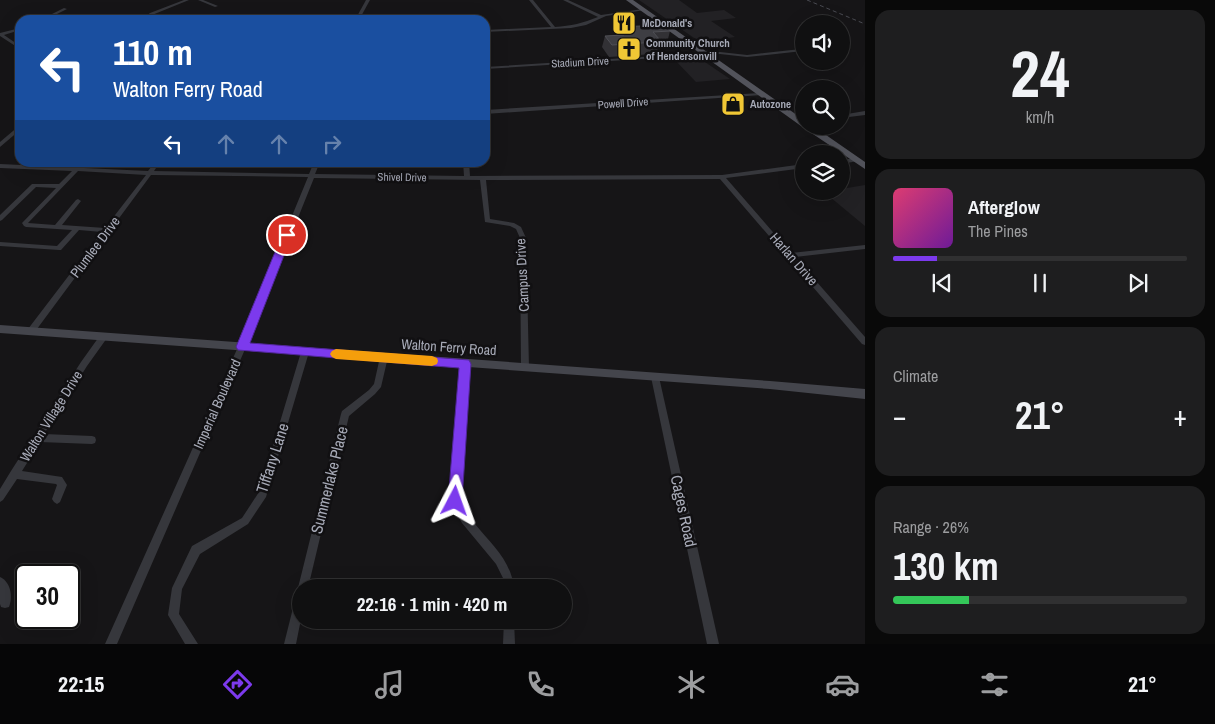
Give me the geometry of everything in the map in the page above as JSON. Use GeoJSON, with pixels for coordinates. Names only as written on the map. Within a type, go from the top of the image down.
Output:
{"type":"FeatureCollection","features":[{"type":"Feature","properties":{"kind":"main road"},"geometry":{"type":"LineString","coordinates":[[629,0],[795,117]]}},
{"type":"Feature","properties":{"kind":"main road"},"geometry":{"type":"LineString","coordinates":[[821,135],[865,166]]}},
{"type":"Feature","properties":{"kind":"street"},"geometry":{"type":"LineString","coordinates":[[150,15],[187,0]]}},
{"type":"Feature","properties":{"kind":"street"},"geometry":{"type":"LineString","coordinates":[[200,0],[216,6]]}},
{"type":"Feature","properties":{"kind":"street"},"geometry":{"type":"LineString","coordinates":[[360,15],[368,0]]}},
{"type":"Feature","properties":{"kind":"street"},"geometry":{"type":"LineString","coordinates":[[532,0],[554,28]]}},
{"type":"Feature","properties":{"kind":"street"},"geometry":{"type":"LineString","coordinates":[[566,0],[600,16]]}},
{"type":"Feature","properties":{"kind":"street"},"geometry":{"type":"LineString","coordinates":[[52,15],[65,9]]}},
{"type":"Feature","properties":{"kind":"street"},"geometry":{"type":"LineString","coordinates":[[490,31],[554,28],[585,24],[600,16],[643,10]]}},
{"type":"Feature","properties":{"kind":"street"},"geometry":{"type":"LineString","coordinates":[[1,34],[15,30]]}},
{"type":"Feature","properties":{"kind":"street"},"geometry":{"type":"LineString","coordinates":[[1,34],[15,44]]}},
{"type":"Feature","properties":{"kind":"street","name":"Stadium Drive"},"geometry":{"type":"LineString","coordinates":[[490,68],[720,53],[747,56],[795,51]]}},
{"type":"Feature","properties":{"kind":"street","name":"Powell Drive"},"geometry":{"type":"LineString","coordinates":[[490,112],[760,94]]}},
{"type":"Feature","properties":{"kind":"street"},"geometry":{"type":"LineString","coordinates":[[850,116],[865,113]]}},
{"type":"Feature","properties":{"kind":"street"},"geometry":{"type":"LineString","coordinates":[[0,145],[15,132]]}},
{"type":"Feature","properties":{"kind":"street"},"geometry":{"type":"LineString","coordinates":[[850,161],[856,160]]}},
{"type":"Feature","properties":{"kind":"street","name":"Shivel Drive"},"geometry":{"type":"LineString","coordinates":[[0,166],[15,167]]}},
{"type":"Feature","properties":{"kind":"street","name":"Shivel Drive"},"geometry":{"type":"LineString","coordinates":[[19,167],[150,173],[467,178],[722,177],[795,167]]}},
{"type":"Feature","properties":{"kind":"street","name":"Plumlee Drive"},"geometry":{"type":"LineString","coordinates":[[31,331],[154,167]]}},
{"type":"Feature","properties":{"kind":"street","name":"Imperial Boulevard"},"geometry":{"type":"LineString","coordinates":[[111,644],[242,347],[315,167]]}},
{"type":"Feature","properties":{"kind":"street"},"geometry":{"type":"LineString","coordinates":[[466,167],[467,178]]}},
{"type":"Feature","properties":{"kind":"street"},"geometry":{"type":"LineString","coordinates":[[76,170],[26,225],[107,230]]}},
{"type":"Feature","properties":{"kind":"street","name":"Harlan Drive"},"geometry":{"type":"LineString","coordinates":[[722,177],[865,342]]}},
{"type":"Feature","properties":{"kind":"street","name":"Campus Drive"},"geometry":{"type":"LineString","coordinates":[[483,178],[487,221],[512,224],[520,228],[523,238],[525,368]]}},
{"type":"Feature","properties":{"kind":"street"},"geometry":{"type":"LineString","coordinates":[[0,220],[34,185],[60,186]]}},
{"type":"Feature","properties":{"kind":"street"},"geometry":{"type":"LineString","coordinates":[[57,227],[78,201]]}},
{"type":"Feature","properties":{"kind":"street"},"geometry":{"type":"LineString","coordinates":[[0,244],[59,248],[77,228]]}},
{"type":"Feature","properties":{"kind":"street"},"geometry":{"type":"LineString","coordinates":[[790,254],[865,247]]}},
{"type":"Feature","properties":{"kind":"street","name":"Walton Ferry Road"},"geometry":{"type":"LineString","coordinates":[[0,329],[865,394]]}},
{"type":"Feature","properties":{"kind":"street","name":"Walton Village Drive"},"geometry":{"type":"LineString","coordinates":[[0,497],[84,364],[104,336]]}},
{"type":"Feature","properties":{"kind":"street","name":"Tiffany Lane"},"geometry":{"type":"LineString","coordinates":[[192,644],[173,616],[177,588],[196,550],[245,521],[263,494],[305,352]]}},
{"type":"Feature","properties":{"kind":"street","name":"Summerlake Place"},"geometry":{"type":"LineString","coordinates":[[305,579],[345,414],[372,392],[378,384],[384,358]]}},
{"type":"Feature","properties":{"kind":"street"},"geometry":{"type":"LineString","coordinates":[[465,364],[455,501],[466,521],[492,550],[509,579]]}},
{"type":"Feature","properties":{"kind":"street","name":"Cages Road"},"geometry":{"type":"LineString","coordinates":[[655,377],[713,644]]}},
{"type":"Feature","properties":{"kind":"street"},"geometry":{"type":"LineString","coordinates":[[37,438],[92,440]]}},
{"type":"Feature","properties":{"kind":"street"},"geometry":{"type":"LineString","coordinates":[[14,474],[60,480],[62,486],[57,499]]}},
{"type":"Feature","properties":{"kind":"street"},"geometry":{"type":"LineString","coordinates":[[0,582],[6,590],[5,604]]}},
{"type":"Feature","properties":{"kind":"street"},"geometry":{"type":"LineString","coordinates":[[290,644],[293,629]]}},
{"type":"Feature","properties":{"kind":"street"},"geometry":{"type":"LineString","coordinates":[[509,629],[509,644]]}},
{"type":"Feature","properties":{"kind":"shaded area"},"geometry":{"type":"Polygon","coordinates":[[[639,0],[679,0],[697,13],[724,10],[736,18],[711,21],[735,37],[700,42],[639,0]]]}},
{"type":"Feature","properties":{"kind":"shaded area"},"geometry":{"type":"Polygon","coordinates":[[[699,58],[730,79],[696,82],[675,60],[699,58]]]}},
{"type":"Feature","properties":{"kind":"shaded area"},"geometry":{"type":"Polygon","coordinates":[[[865,185],[865,226],[834,200],[850,200],[850,188],[865,185]]]}},
{"type":"Feature","properties":{"kind":"building"},"geometry":{"type":"Polygon","coordinates":[[[664,25],[670,31],[653,32],[660,40],[654,40],[657,42],[612,45],[605,36],[624,35],[618,27],[664,25]]]}},
{"type":"Feature","properties":{"kind":"railway"},"geometry":{"type":"LineString","coordinates":[[807,0],[865,24]]}},
{"type":"Feature","properties":{"kind":"slow traffic"},"geometry":{"type":"LineString","coordinates":[[336,354],[432,361]]}},
{"type":"Feature","properties":{"kind":"place","name":"McDonald's"},"geometry":{"type":"Point","coordinates":[624,23]}},
{"type":"Feature","properties":{"kind":"place","name":"Community Church of Hendersonvill"},"geometry":{"type":"Point","coordinates":[629,49]}},
{"type":"Feature","properties":{"kind":"place","name":"Autozone"},"geometry":{"type":"Point","coordinates":[733,104]}},
{"type":"Feature","properties":{"kind":"route"},"geometry":{"type":"LineString","coordinates":[[287,235],[242,347],[465,364],[455,501]]}}]}
